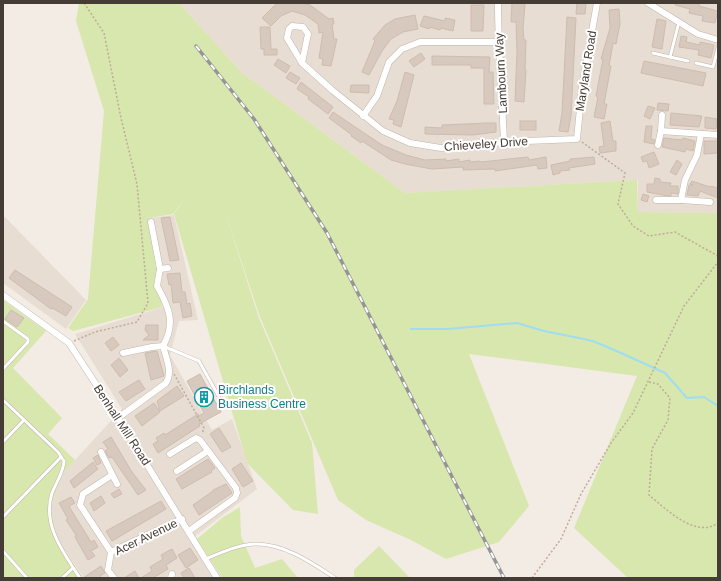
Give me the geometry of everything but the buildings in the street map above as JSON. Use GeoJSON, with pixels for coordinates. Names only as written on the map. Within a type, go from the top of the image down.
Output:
{"type":"FeatureCollection","features":[{"type":"Feature","properties":{"kind":"street","name":"Lambourn Way"},"geometry":{"type":"LineString","coordinates":[[498,3],[498,42],[502,76],[504,142]]}},
{"type":"Feature","properties":{"kind":"street","name":"Maryland Road"},"geometry":{"type":"LineString","coordinates":[[577,139],[582,88],[597,3]]}},
{"type":"Feature","properties":{"kind":"street"},"geometry":{"type":"LineString","coordinates":[[648,3],[660,8],[678,22],[698,34],[718,40]]}},
{"type":"Feature","properties":{"kind":"street","name":"Chieveley Drive"},"geometry":{"type":"LineString","coordinates":[[302,63],[308,34],[303,27],[292,26],[289,29],[287,38],[302,63],[363,116],[383,131],[410,143],[441,148],[504,142],[577,139]]}},
{"type":"Feature","properties":{"kind":"street"},"geometry":{"type":"LineString","coordinates":[[363,116],[377,96],[389,62],[402,49],[420,42],[498,42]]}},
{"type":"Feature","properties":{"kind":"street"},"geometry":{"type":"LineString","coordinates":[[658,145],[662,115]]}},
{"type":"Feature","properties":{"kind":"street"},"geometry":{"type":"LineString","coordinates":[[661,131],[718,135]]}},
{"type":"Feature","properties":{"kind":"street"},"geometry":{"type":"LineString","coordinates":[[681,200],[685,180],[697,155],[701,134]]}},
{"type":"Feature","properties":{"kind":"street"},"geometry":{"type":"LineString","coordinates":[[656,200],[710,202]]}},
{"type":"Feature","properties":{"kind":"street"},"geometry":{"type":"LineString","coordinates":[[118,418],[166,383],[169,378],[170,371],[163,346],[170,335],[170,321],[168,305],[157,286],[160,269],[151,222]]}},
{"type":"Feature","properties":{"kind":"street"},"geometry":{"type":"LineString","coordinates":[[160,269],[168,268]]}},
{"type":"Feature","properties":{"kind":"street","name":"Benhall Mill Road"},"geometry":{"type":"LineString","coordinates":[[3,296],[69,344],[182,519],[217,578]]}},
{"type":"Feature","properties":{"kind":"street"},"geometry":{"type":"LineString","coordinates":[[124,353],[163,346]]}},
{"type":"Feature","properties":{"kind":"street"},"geometry":{"type":"LineString","coordinates":[[170,454],[192,439],[200,440],[236,488],[238,493],[235,498],[189,532]]}},
{"type":"Feature","properties":{"kind":"street"},"geometry":{"type":"LineString","coordinates":[[177,471],[208,451]]}},
{"type":"Feature","properties":{"kind":"street"},"geometry":{"type":"LineString","coordinates":[[101,452],[117,484]]}},
{"type":"Feature","properties":{"kind":"street"},"geometry":{"type":"LineString","coordinates":[[111,552],[80,505],[83,494],[112,475]]}},
{"type":"Feature","properties":{"kind":"street","name":"Acer Avenue"},"geometry":{"type":"LineString","coordinates":[[114,578],[108,570],[111,552],[182,519]]}},
{"type":"Feature","properties":{"kind":"lane"},"geometry":{"type":"LineString","coordinates":[[670,57],[678,22]]}},
{"type":"Feature","properties":{"kind":"lane"},"geometry":{"type":"LineString","coordinates":[[713,67],[718,48]]}},
{"type":"Feature","properties":{"kind":"lane"},"geometry":{"type":"LineString","coordinates":[[654,53],[688,61]]}},
{"type":"Feature","properties":{"kind":"lane"},"geometry":{"type":"LineString","coordinates":[[696,63],[718,68]]}},
{"type":"Feature","properties":{"kind":"lane"},"geometry":{"type":"LineString","coordinates":[[3,321],[28,339],[28,342],[3,369]]}},
{"type":"Feature","properties":{"kind":"lane"},"geometry":{"type":"LineString","coordinates":[[163,346],[199,361],[219,397]]}},
{"type":"Feature","properties":{"kind":"lane"},"geometry":{"type":"LineString","coordinates":[[3,400],[60,456],[64,464],[56,480],[49,503],[49,519],[58,545],[80,578]]}},
{"type":"Feature","properties":{"kind":"lane"},"geometry":{"type":"LineString","coordinates":[[3,442],[24,420]]}},
{"type":"Feature","properties":{"kind":"lane"},"geometry":{"type":"LineString","coordinates":[[3,517],[61,458],[60,456]]}},
{"type":"Feature","properties":{"kind":"lane"},"geometry":{"type":"LineString","coordinates":[[205,559],[255,544],[276,546],[307,560],[335,578]]}},
{"type":"Feature","properties":{"kind":"lane"},"geometry":{"type":"LineString","coordinates":[[3,551],[27,578]]}},
{"type":"Feature","properties":{"kind":"lane"},"geometry":{"type":"LineString","coordinates":[[62,578],[73,568]]}},
{"type":"Feature","properties":{"kind":"path"},"geometry":{"type":"LineString","coordinates":[[69,344],[95,332],[137,322],[148,304],[137,184],[121,118],[104,33],[84,3]]}},
{"type":"Feature","properties":{"kind":"path"},"geometry":{"type":"LineString","coordinates":[[577,139],[624,173],[618,204],[633,226],[649,236],[675,232],[718,256]]}},
{"type":"Feature","properties":{"kind":"path"},"geometry":{"type":"LineString","coordinates":[[532,578],[561,539],[581,494],[611,443],[633,413],[684,306],[718,262]]}},
{"type":"Feature","properties":{"kind":"path"},"geometry":{"type":"LineString","coordinates":[[170,371],[177,376],[204,428],[200,440]]}},
{"type":"Feature","properties":{"kind":"path"},"geometry":{"type":"LineString","coordinates":[[648,382],[658,384],[670,398],[668,420],[652,449],[649,495],[669,511],[695,527],[712,527],[718,523]]}},
{"type":"Feature","properties":{"kind":"shaded area"},"geometry":{"type":"Polygon","coordinates":[[[179,3],[718,3],[718,213],[638,212],[638,180],[405,193],[241,72],[179,3]]]}},
{"type":"Feature","properties":{"kind":"shaded area"},"geometry":{"type":"Polygon","coordinates":[[[3,215],[86,300],[66,329],[3,283],[3,215]]]}},
{"type":"Feature","properties":{"kind":"shaded area"},"geometry":{"type":"Polygon","coordinates":[[[174,215],[198,320],[179,321],[170,355],[212,430],[232,419],[257,489],[190,540],[214,578],[84,578],[57,539],[51,507],[62,474],[122,409],[75,334],[163,307],[148,218],[174,215]]]}},
{"type":"Feature","properties":{"kind":"green space"},"geometry":{"type":"Polygon","coordinates":[[[79,3],[179,3],[241,72],[405,193],[637,180],[638,212],[718,213],[718,578],[628,578],[574,528],[637,376],[469,354],[529,506],[499,542],[446,559],[411,540],[366,520],[338,500],[260,317],[224,209],[259,318],[312,443],[318,514],[293,510],[247,463],[174,214],[184,200],[173,214],[148,218],[162,307],[73,331],[68,328],[88,299],[104,111],[76,21],[79,3]]]}},
{"type":"Feature","properties":{"kind":"green space"},"geometry":{"type":"Polygon","coordinates":[[[3,300],[46,331],[13,368],[62,418],[48,434],[75,460],[62,474],[51,507],[57,539],[83,578],[3,578],[3,300]]]}},
{"type":"Feature","properties":{"kind":"green space"},"geometry":{"type":"Polygon","coordinates":[[[240,507],[241,536],[255,568],[282,559],[298,578],[222,578],[197,539],[222,518],[240,507]]]}},
{"type":"Feature","properties":{"kind":"green space"},"geometry":{"type":"Polygon","coordinates":[[[379,546],[410,578],[354,578],[354,570],[379,546]]]}},
{"type":"Feature","properties":{"kind":"waterway"},"geometry":{"type":"LineString","coordinates":[[411,329],[448,329],[517,323],[544,331],[593,341],[665,373],[687,398],[704,397],[718,406]]}},
{"type":"Feature","properties":{"kind":"railway"},"geometry":{"type":"LineString","coordinates":[[196,46],[254,119],[327,233],[504,578]]}},
{"type":"Feature","properties":{"kind":"place","name":"Birchlands Business Centre"},"geometry":{"type":"Point","coordinates":[204,397]}}]}
